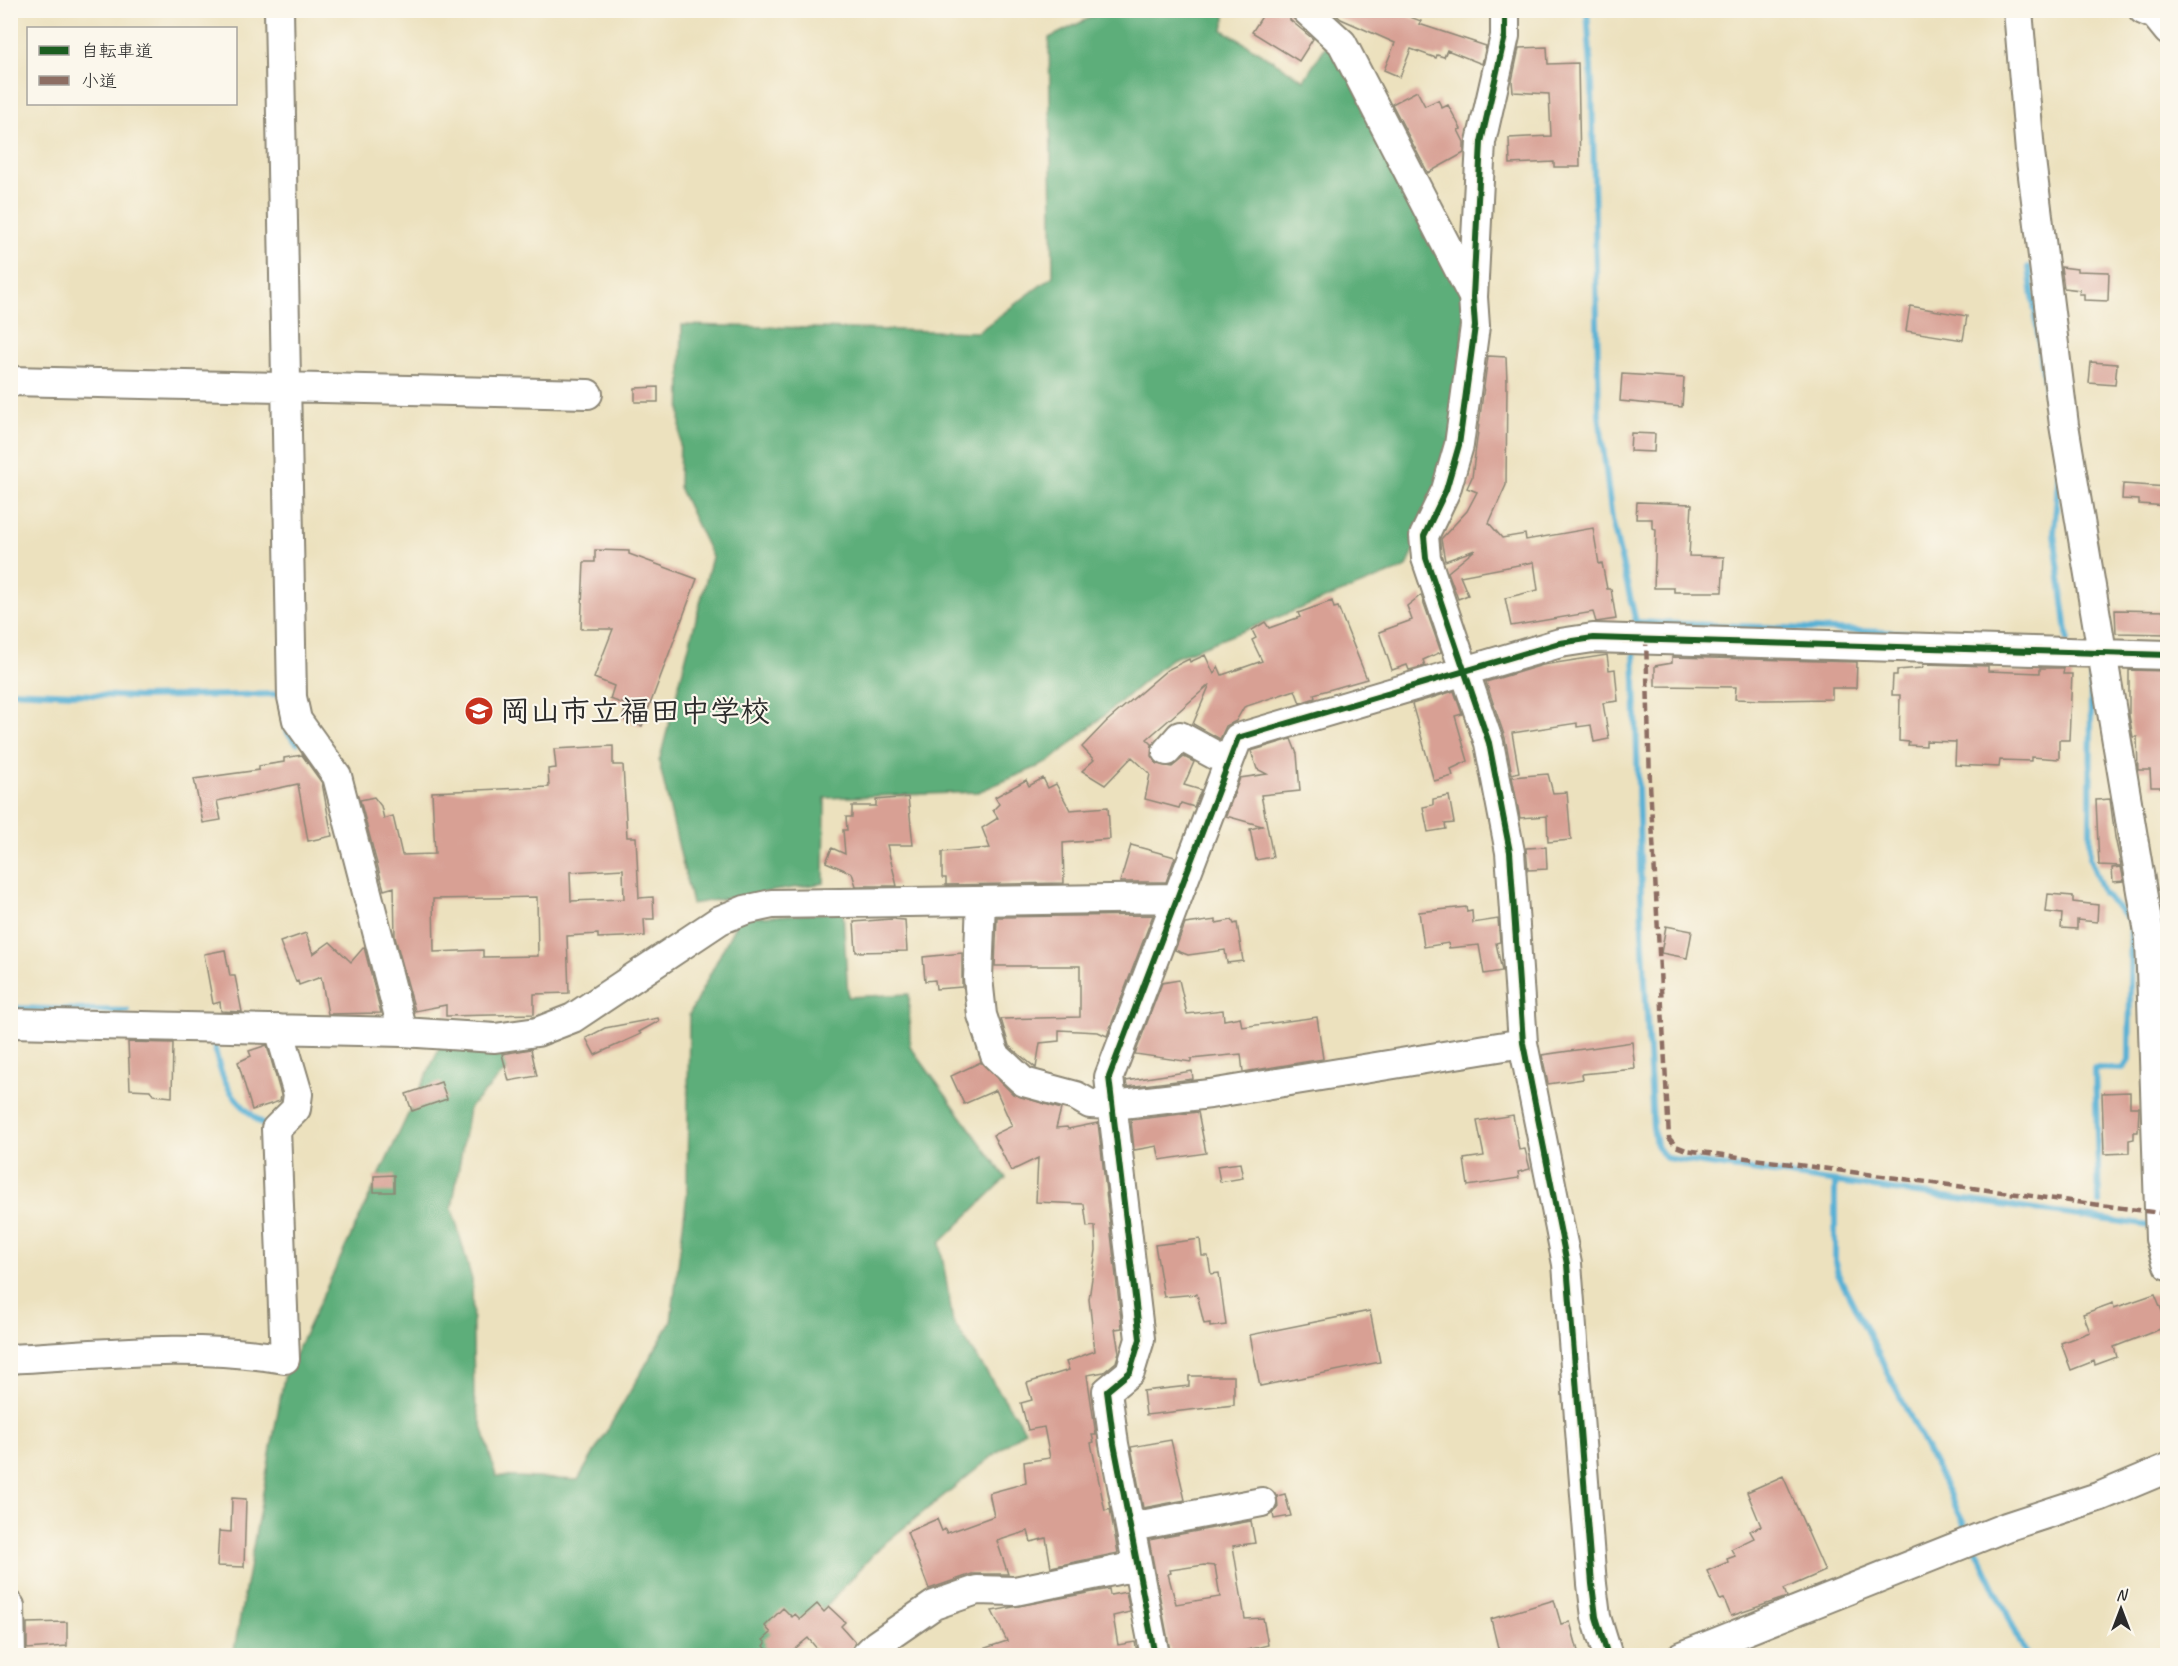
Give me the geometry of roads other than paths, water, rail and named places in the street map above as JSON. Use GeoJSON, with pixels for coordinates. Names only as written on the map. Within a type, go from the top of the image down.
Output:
{"type":"FeatureCollection","features":[{"type":"Feature","properties":{"kind":"street"},"geometry":{"type":"LineString","coordinates":[[279,10],[277,388],[292,698],[297,720],[337,776],[403,1032]]}},
{"type":"Feature","properties":{"kind":"street"},"geometry":{"type":"LineString","coordinates":[[1306,10],[1342,43],[1473,297]]}},
{"type":"Feature","properties":{"kind":"street"},"geometry":{"type":"LineString","coordinates":[[1505,10],[1505,36],[1481,142],[1473,297],[1475,326],[1459,446],[1446,490],[1424,536],[1426,558],[1466,669],[1489,743],[1510,852],[1523,1043],[1567,1264],[1592,1584],[1596,1617],[1608,1656]]}},
{"type":"Feature","properties":{"kind":"street"},"geometry":{"type":"LineString","coordinates":[[2018,10],[2030,152],[2064,425],[2150,939],[2160,1226],[2168,1265]]}},
{"type":"Feature","properties":{"kind":"street"},"geometry":{"type":"LineString","coordinates":[[2143,10],[2155,15],[2168,31]]}},
{"type":"Feature","properties":{"kind":"street"},"geometry":{"type":"LineString","coordinates":[[10,381],[588,394]]}},
{"type":"Feature","properties":{"kind":"street"},"geometry":{"type":"LineString","coordinates":[[1155,1656],[1114,1444],[1107,1390],[1130,1372],[1140,1339],[1109,1077],[1238,738],[1466,669],[1560,643],[1593,638],[1633,637],[2168,655]]}},
{"type":"Feature","properties":{"kind":"street"},"geometry":{"type":"LineString","coordinates":[[1167,751],[1180,736],[1228,762]]}},
{"type":"Feature","properties":{"kind":"street"},"geometry":{"type":"LineString","coordinates":[[10,1023],[403,1032],[495,1038],[537,1032],[573,1018],[720,920],[745,910],[772,904],[1177,898]]}},
{"type":"Feature","properties":{"kind":"street"},"geometry":{"type":"LineString","coordinates":[[981,901],[978,978],[982,1015],[995,1055],[1024,1082],[1076,1096],[1090,1104],[1113,1105],[1210,1094],[1523,1043]]}},
{"type":"Feature","properties":{"kind":"street"},"geometry":{"type":"LineString","coordinates":[[10,1359],[146,1350],[243,1352],[285,1359],[276,1129],[296,1109],[298,1094],[279,1029]]}},
{"type":"Feature","properties":{"kind":"street"},"geometry":{"type":"LineString","coordinates":[[1682,1656],[1972,1541],[2101,1496],[2168,1468]]}},
{"type":"Feature","properties":{"kind":"street"},"geometry":{"type":"LineString","coordinates":[[1131,1527],[1263,1502]]}},
{"type":"Feature","properties":{"kind":"street"},"geometry":{"type":"LineString","coordinates":[[866,1656],[876,1645],[934,1605],[977,1590],[1015,1591],[1137,1566]]}},
{"type":"Feature","properties":{"kind":"street"},"geometry":{"type":"LineString","coordinates":[[10,1606],[11,1656]]}},
{"type":"Feature","properties":{"kind":"waterway"},"geometry":{"type":"LineString","coordinates":[[1587,10],[1592,86],[1599,414],[1612,520],[1636,622],[1635,633]]}},
{"type":"Feature","properties":{"kind":"waterway"},"geometry":{"type":"LineString","coordinates":[[2029,267],[2047,401]]}},
{"type":"Feature","properties":{"kind":"waterway"},"geometry":{"type":"LineString","coordinates":[[2059,471],[2054,533],[2068,640]]}},
{"type":"Feature","properties":{"kind":"waterway"},"geometry":{"type":"LineString","coordinates":[[1636,622],[1908,633]]}},
{"type":"Feature","properties":{"kind":"waterway"},"geometry":{"type":"LineString","coordinates":[[1634,646],[1642,927],[1653,1127],[1656,1145],[1666,1158],[2151,1226]]}},
{"type":"Feature","properties":{"kind":"waterway"},"geometry":{"type":"LineString","coordinates":[[2091,677],[2090,858],[2103,893],[2131,921],[2129,1060],[2123,1069],[2095,1068],[2099,1203]]}},
{"type":"Feature","properties":{"kind":"waterway"},"geometry":{"type":"LineString","coordinates":[[10,691],[138,697],[279,694]]}},
{"type":"Feature","properties":{"kind":"waterway"},"geometry":{"type":"LineString","coordinates":[[285,724],[288,733],[297,743]]}},
{"type":"Feature","properties":{"kind":"waterway"},"geometry":{"type":"LineString","coordinates":[[10,1008],[127,1011]]}},
{"type":"Feature","properties":{"kind":"waterway"},"geometry":{"type":"LineString","coordinates":[[213,1038],[219,1067],[230,1090],[245,1109],[268,1128]]}},
{"type":"Feature","properties":{"kind":"waterway"},"geometry":{"type":"LineString","coordinates":[[1835,1183],[1835,1262],[1838,1274],[1970,1535]]}},
{"type":"Feature","properties":{"kind":"waterway"},"geometry":{"type":"LineString","coordinates":[[1975,1546],[2027,1656]]}},
{"type":"Feature","properties":{"kind":"place","name":"岡山市立福田中学校"},"geometry":{"type":"Point","coordinates":[479,711]}}]}
